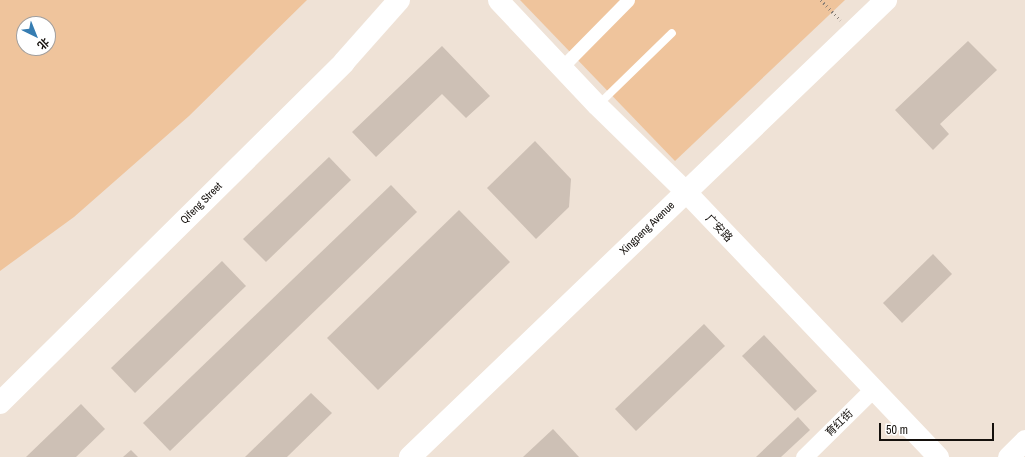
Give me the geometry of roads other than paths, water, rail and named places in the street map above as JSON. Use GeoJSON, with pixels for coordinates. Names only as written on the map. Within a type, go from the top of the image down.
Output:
{"type":"FeatureCollection","features":[{"type":"Feature","properties":{"kind":"main road","name":"Qifeng Street"},"geometry":{"type":"LineString","coordinates":[[0,403],[344,62],[399,0]]}},
{"type":"Feature","properties":{"kind":"main road","name":"Xingpeng Avenue"},"geometry":{"type":"LineString","coordinates":[[410,457],[886,0]]}},
{"type":"Feature","properties":{"kind":"street","name":"广安路"},"geometry":{"type":"LineString","coordinates":[[498,0],[597,105],[685,192],[938,457]]}},
{"type":"Feature","properties":{"kind":"street"},"geometry":{"type":"LineString","coordinates":[[562,67],[628,0]]}},
{"type":"Feature","properties":{"kind":"street","name":"育红街"},"geometry":{"type":"LineString","coordinates":[[804,457],[873,390]]}},
{"type":"Feature","properties":{"kind":"street"},"geometry":{"type":"LineString","coordinates":[[1008,457],[1025,440]]}},
{"type":"Feature","properties":{"kind":"lane"},"geometry":{"type":"LineString","coordinates":[[597,105],[672,33]]}}]}
